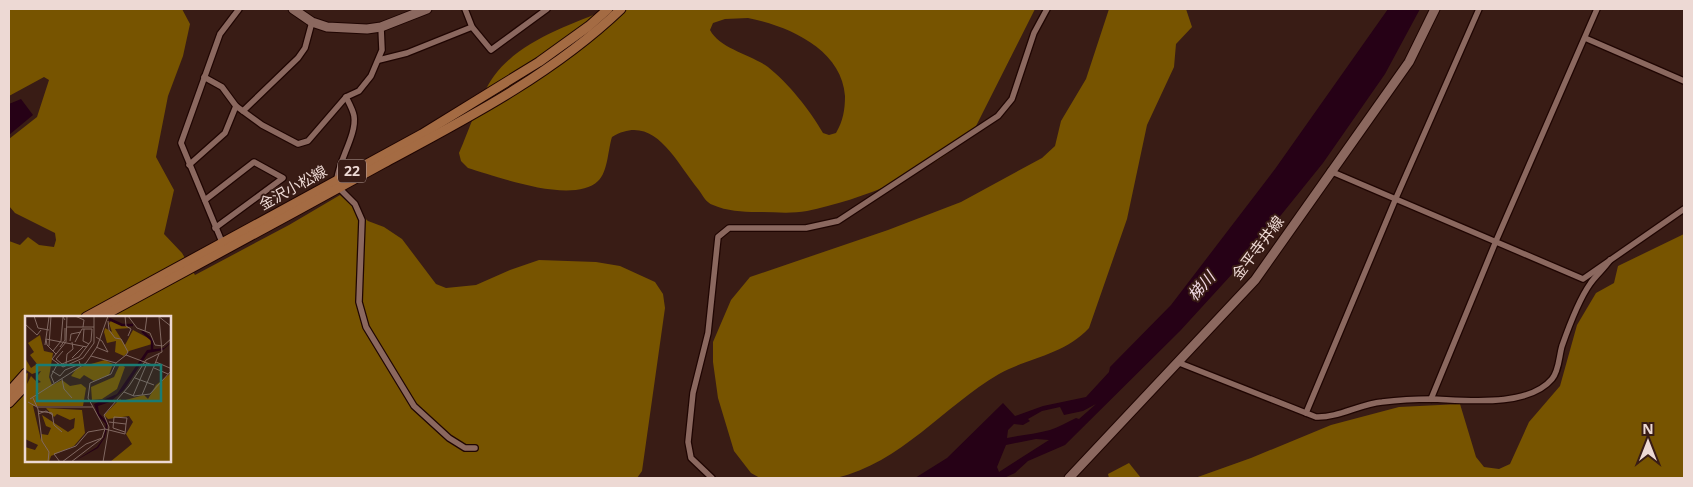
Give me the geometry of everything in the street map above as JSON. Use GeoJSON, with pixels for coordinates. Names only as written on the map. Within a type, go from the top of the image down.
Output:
{"type":"FeatureCollection","features":[{"type":"Feature","properties":{"kind":"main road"},"geometry":{"type":"LineString","coordinates":[[293,9],[312,22],[327,27],[344,29],[381,28],[427,9]]}},
{"type":"Feature","properties":{"kind":"main road","name":"金沢小松線"},"geometry":{"type":"LineString","coordinates":[[103,316],[338,184],[481,99],[539,62],[589,26],[608,9]]}},
{"type":"Feature","properties":{"kind":"main road","name":"金沢小松線"},"geometry":{"type":"LineString","coordinates":[[88,316],[222,242],[456,124],[519,86],[575,47],[621,9]]}},
{"type":"Feature","properties":{"kind":"main road","name":"金平寺井線"},"geometry":{"type":"LineString","coordinates":[[1069,478],[1255,280],[1409,62],[1435,9]]}},
{"type":"Feature","properties":{"kind":"main road"},"geometry":{"type":"LineString","coordinates":[[9,392],[25,374]]}},
{"type":"Feature","properties":{"kind":"main road"},"geometry":{"type":"LineString","coordinates":[[9,403],[25,387]]}},
{"type":"Feature","properties":{"kind":"street"},"geometry":{"type":"LineString","coordinates":[[222,242],[180,143],[220,34],[239,9]]}},
{"type":"Feature","properties":{"kind":"street"},"geometry":{"type":"LineString","coordinates":[[466,9],[472,27],[491,50],[546,9]]}},
{"type":"Feature","properties":{"kind":"street"},"geometry":{"type":"LineString","coordinates":[[712,478],[691,458],[688,442],[693,392],[708,332],[718,237],[729,228],[806,228],[838,221],[998,116],[1012,99],[1034,33],[1047,9]]}},
{"type":"Feature","properties":{"kind":"street"},"geometry":{"type":"LineString","coordinates":[[1306,413],[1478,9]]}},
{"type":"Feature","properties":{"kind":"street"},"geometry":{"type":"LineString","coordinates":[[1432,399],[1496,241],[1598,9]]}},
{"type":"Feature","properties":{"kind":"street"},"geometry":{"type":"LineString","coordinates":[[243,112],[298,58],[305,48],[312,22]]}},
{"type":"Feature","properties":{"kind":"street"},"geometry":{"type":"LineString","coordinates":[[379,60],[407,53],[472,27]]}},
{"type":"Feature","properties":{"kind":"street"},"geometry":{"type":"LineString","coordinates":[[204,77],[222,87],[236,106],[243,112],[262,125],[298,144],[308,141],[346,97],[359,91],[379,60],[382,50],[381,28]]}},
{"type":"Feature","properties":{"kind":"street"},"geometry":{"type":"LineString","coordinates":[[1585,38],[1684,81]]}},
{"type":"Feature","properties":{"kind":"street"},"geometry":{"type":"LineString","coordinates":[[346,97],[354,116],[354,126],[338,171],[338,184],[355,204],[362,220],[359,302],[366,327],[414,406],[449,438],[465,448],[475,448]]}},
{"type":"Feature","properties":{"kind":"street"},"geometry":{"type":"LineString","coordinates":[[189,165],[226,133],[236,106]]}},
{"type":"Feature","properties":{"kind":"street"},"geometry":{"type":"LineString","coordinates":[[205,200],[254,162],[283,178],[215,228]]}},
{"type":"Feature","properties":{"kind":"street"},"geometry":{"type":"LineString","coordinates":[[1330,172],[1396,198],[1583,279],[1684,209]]}},
{"type":"Feature","properties":{"kind":"street"},"geometry":{"type":"LineString","coordinates":[[1176,362],[1306,413],[1326,418],[1362,405],[1432,399],[1462,402],[1498,400],[1525,394],[1553,378],[1562,346],[1590,284],[1610,260]]}},
{"type":"Feature","properties":{"kind":"shaded area"},"geometry":{"type":"Polygon","coordinates":[[[9,9],[182,9],[190,24],[183,56],[168,96],[156,157],[174,190],[164,234],[182,253],[195,275],[289,225],[340,195],[368,221],[384,227],[402,239],[436,284],[446,288],[476,285],[539,260],[596,262],[620,266],[655,282],[663,294],[665,308],[642,471],[637,478],[9,478],[9,241],[20,245],[28,237],[39,245],[54,247],[56,240],[55,233],[15,213],[9,206],[9,139],[37,117],[49,80],[44,77],[9,96],[9,9]]]}},
{"type":"Feature","properties":{"kind":"shaded area"},"geometry":{"type":"Polygon","coordinates":[[[608,9],[1035,9],[973,132],[938,160],[918,172],[850,200],[807,211],[788,213],[746,212],[724,209],[711,204],[704,198],[662,143],[652,135],[640,131],[627,131],[612,137],[604,172],[598,181],[586,188],[554,190],[535,187],[468,168],[461,161],[459,153],[479,103],[494,76],[505,63],[531,43],[546,35],[608,9]],[[748,18],[725,19],[713,23],[710,30],[715,37],[728,47],[761,62],[776,73],[798,97],[823,133],[829,135],[836,133],[843,115],[845,96],[842,79],[834,65],[824,53],[810,42],[780,27],[748,18]]]}},
{"type":"Feature","properties":{"kind":"shaded area"},"geometry":{"type":"Polygon","coordinates":[[[1109,9],[1186,9],[1192,27],[1176,44],[1174,67],[1147,125],[1127,219],[1089,328],[1079,337],[1058,350],[999,374],[959,402],[902,447],[859,471],[836,478],[819,480],[760,478],[751,473],[734,451],[718,398],[713,362],[713,342],[731,300],[750,277],[888,230],[961,202],[1042,158],[1055,146],[1061,121],[1086,79],[1109,9]]]}},
{"type":"Feature","properties":{"kind":"shaded area"},"geometry":{"type":"Polygon","coordinates":[[[1684,234],[1684,478],[1195,478],[1251,458],[1331,425],[1399,407],[1460,404],[1476,457],[1484,467],[1499,469],[1510,464],[1529,422],[1560,386],[1577,325],[1596,293],[1614,283],[1618,266],[1684,234]]]}},
{"type":"Feature","properties":{"kind":"shaded area"},"geometry":{"type":"Polygon","coordinates":[[[1129,463],[1141,478],[1109,478],[1108,474],[1129,463]]]}},
{"type":"Feature","properties":{"kind":"water","name":"梯川"},"geometry":{"type":"Polygon","coordinates":[[[1388,9],[1420,9],[1385,74],[1323,163],[1244,261],[1180,331],[1065,445],[1028,461],[1015,473],[1004,478],[915,478],[947,458],[1003,403],[1015,416],[1043,406],[1086,397],[1109,372],[1110,367],[1171,305],[1275,169],[1388,9]],[[1096,404],[1083,411],[1064,415],[1060,407],[1042,411],[1028,419],[1030,421],[1023,425],[1014,424],[1008,430],[1007,438],[1039,433],[1076,418],[1079,419],[1096,404]],[[1036,439],[1006,445],[997,467],[999,472],[1049,440],[1036,439]]]}},
{"type":"Feature","properties":{"kind":"water"},"geometry":{"type":"Polygon","coordinates":[[[21,99],[33,115],[9,135],[9,104],[21,99]]]}}]}
